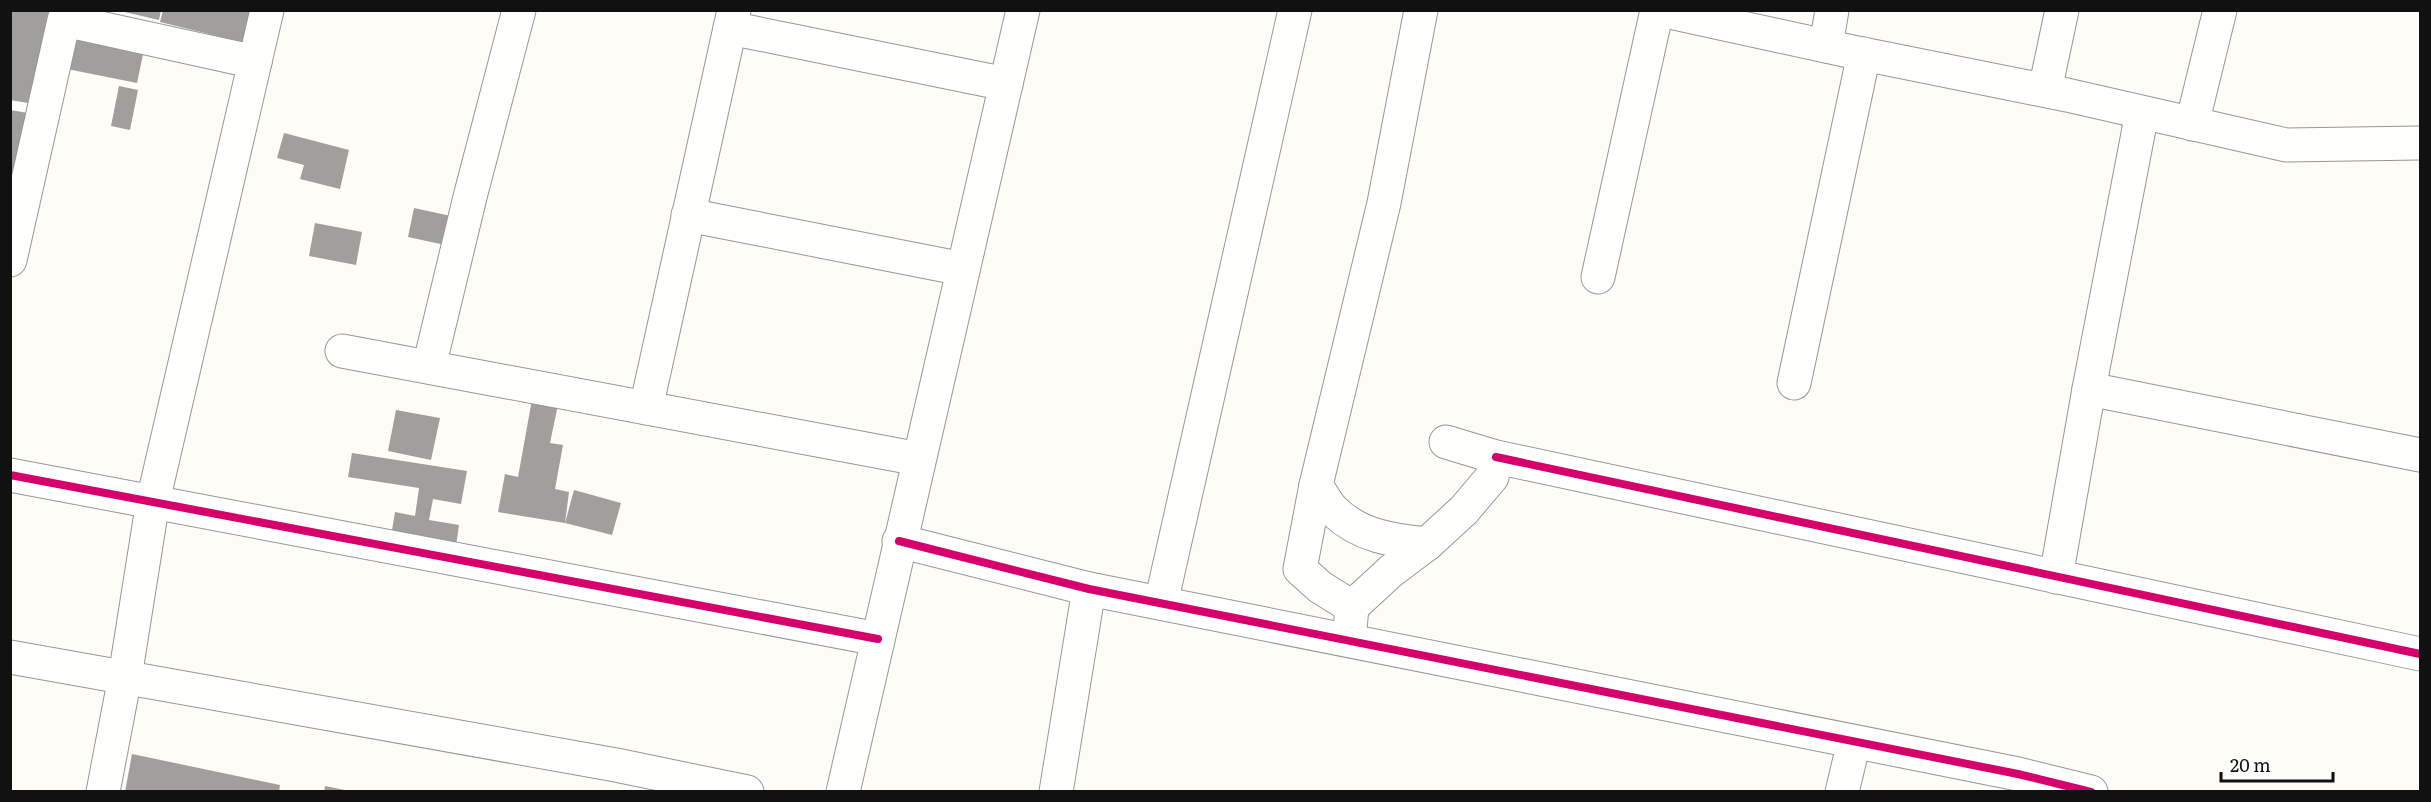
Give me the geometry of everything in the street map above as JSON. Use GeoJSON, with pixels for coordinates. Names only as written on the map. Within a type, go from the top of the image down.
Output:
{"type":"FeatureCollection","features":[{"type":"Feature","properties":{"kind":"street"},"geometry":{"type":"LineString","coordinates":[[103,792],[125,677],[153,501],[267,10]]}},
{"type":"Feature","properties":{"kind":"street"},"geometry":{"type":"LineString","coordinates":[[429,367],[470,197],[519,10]]}},
{"type":"Feature","properties":{"kind":"street"},"geometry":{"type":"LineString","coordinates":[[843,792],[1023,10]]}},
{"type":"Feature","properties":{"kind":"street"},"geometry":{"type":"LineString","coordinates":[[1161,603],[1295,10]]}},
{"type":"Feature","properties":{"kind":"street"},"geometry":{"type":"LineString","coordinates":[[1352,607],[1320,586],[1300,569],[1316,485],[1384,203],[1421,10]]}},
{"type":"Feature","properties":{"kind":"street"},"geometry":{"type":"LineString","coordinates":[[1598,277],[1659,10],[2045,90],[2286,146],[2421,143]]}},
{"type":"Feature","properties":{"kind":"street"},"geometry":{"type":"LineString","coordinates":[[1826,46],[1832,10]]}},
{"type":"Feature","properties":{"kind":"street"},"geometry":{"type":"LineString","coordinates":[[2045,90],[2062,10]]}},
{"type":"Feature","properties":{"kind":"street"},"geometry":{"type":"LineString","coordinates":[[2192,124],[2220,10]]}},
{"type":"Feature","properties":{"kind":"street"},"geometry":{"type":"LineString","coordinates":[[646,408],[732,19],[1006,84]]}},
{"type":"Feature","properties":{"kind":"street"},"geometry":{"type":"LineString","coordinates":[[10,260],[64,20],[255,62]]}},
{"type":"Feature","properties":{"kind":"street"},"geometry":{"type":"LineString","coordinates":[[1794,383],[1864,54]]}},
{"type":"Feature","properties":{"kind":"street"},"geometry":{"type":"LineString","coordinates":[[2056,577],[2089,389],[2142,113]]}},
{"type":"Feature","properties":{"kind":"street"},"geometry":{"type":"LineString","coordinates":[[688,215],[963,269]]}},
{"type":"Feature","properties":{"kind":"street"},"geometry":{"type":"LineString","coordinates":[[342,351],[919,459]]}},
{"type":"Feature","properties":{"kind":"street"},"geometry":{"type":"LineString","coordinates":[[2089,389],[2421,455]]}},
{"type":"Feature","properties":{"kind":"street"},"geometry":{"type":"LineString","coordinates":[[1446,442],[1496,457],[2421,654]]}},
{"type":"Feature","properties":{"kind":"street"},"geometry":{"type":"LineString","coordinates":[[1349,640],[1352,607],[1464,510],[1492,477],[1496,457]]}},
{"type":"Feature","properties":{"kind":"street"},"geometry":{"type":"LineString","coordinates":[[10,476],[153,501],[878,639]]}},
{"type":"Feature","properties":{"kind":"street"},"geometry":{"type":"LineString","coordinates":[[1316,485],[1335,512],[1365,532],[1393,541],[1427,544]]}},
{"type":"Feature","properties":{"kind":"street"},"geometry":{"type":"LineString","coordinates":[[899,541],[1089,589],[2018,774],[2091,792]]}},
{"type":"Feature","properties":{"kind":"street"},"geometry":{"type":"LineString","coordinates":[[1056,792],[1089,589]]}},
{"type":"Feature","properties":{"kind":"street"},"geometry":{"type":"LineString","coordinates":[[10,657],[616,765],[747,792]]}},
{"type":"Feature","properties":{"kind":"street"},"geometry":{"type":"LineString","coordinates":[[1842,792],[1854,742]]}},
{"type":"Feature","properties":{"kind":"building"},"geometry":{"type":"Polygon","coordinates":[[[10,10],[50,10],[28,103],[10,100],[10,10]]]}},
{"type":"Feature","properties":{"kind":"building"},"geometry":{"type":"Polygon","coordinates":[[[116,10],[161,10],[159,20],[116,10]]]}},
{"type":"Feature","properties":{"kind":"building"},"geometry":{"type":"Polygon","coordinates":[[[163,10],[254,10],[246,43],[160,22],[163,10]]]}},
{"type":"Feature","properties":{"kind":"building"},"geometry":{"type":"Polygon","coordinates":[[[75,31],[145,45],[137,83],[67,69],[75,31]]]}},
{"type":"Feature","properties":{"kind":"building"},"geometry":{"type":"Polygon","coordinates":[[[119,86],[138,90],[130,130],[111,126],[119,86]]]}},
{"type":"Feature","properties":{"kind":"building"},"geometry":{"type":"Polygon","coordinates":[[[10,110],[34,114],[10,210],[10,110]]]}},
{"type":"Feature","properties":{"kind":"building"},"geometry":{"type":"Polygon","coordinates":[[[284,133],[349,150],[340,189],[300,179],[304,165],[277,158],[284,133]]]}},
{"type":"Feature","properties":{"kind":"building"},"geometry":{"type":"Polygon","coordinates":[[[414,208],[451,216],[445,245],[408,237],[414,208]]]}},
{"type":"Feature","properties":{"kind":"building"},"geometry":{"type":"Polygon","coordinates":[[[315,223],[362,232],[356,265],[309,256],[315,223]]]}},
{"type":"Feature","properties":{"kind":"building"},"geometry":{"type":"Polygon","coordinates":[[[533,394],[559,400],[550,443],[563,445],[555,489],[569,492],[565,523],[498,512],[505,474],[518,477],[533,394]]]}},
{"type":"Feature","properties":{"kind":"building"},"geometry":{"type":"Polygon","coordinates":[[[396,410],[440,418],[431,460],[388,451],[396,410]]]}},
{"type":"Feature","properties":{"kind":"building"},"geometry":{"type":"Polygon","coordinates":[[[352,453],[467,471],[461,504],[433,499],[429,520],[459,525],[456,546],[391,536],[395,512],[415,516],[419,488],[348,477],[352,453]]]}},
{"type":"Feature","properties":{"kind":"building"},"geometry":{"type":"Polygon","coordinates":[[[574,490],[621,503],[612,535],[565,523],[574,490]]]}},
{"type":"Feature","properties":{"kind":"building"},"geometry":{"type":"Polygon","coordinates":[[[132,754],[280,785],[279,792],[125,792],[132,754]]]}},
{"type":"Feature","properties":{"kind":"building"},"geometry":{"type":"Polygon","coordinates":[[[325,786],[345,790],[345,792],[324,792],[325,786]]]}},
{"type":"Feature","properties":{"kind":"cycle path"},"geometry":{"type":"LineString","coordinates":[[1496,457],[2420,654]]}},
{"type":"Feature","properties":{"kind":"cycle path"},"geometry":{"type":"LineString","coordinates":[[10,475],[878,639]]}},
{"type":"Feature","properties":{"kind":"cycle path"},"geometry":{"type":"LineString","coordinates":[[899,541],[1089,589],[2018,774],[2091,792]]}}]}
